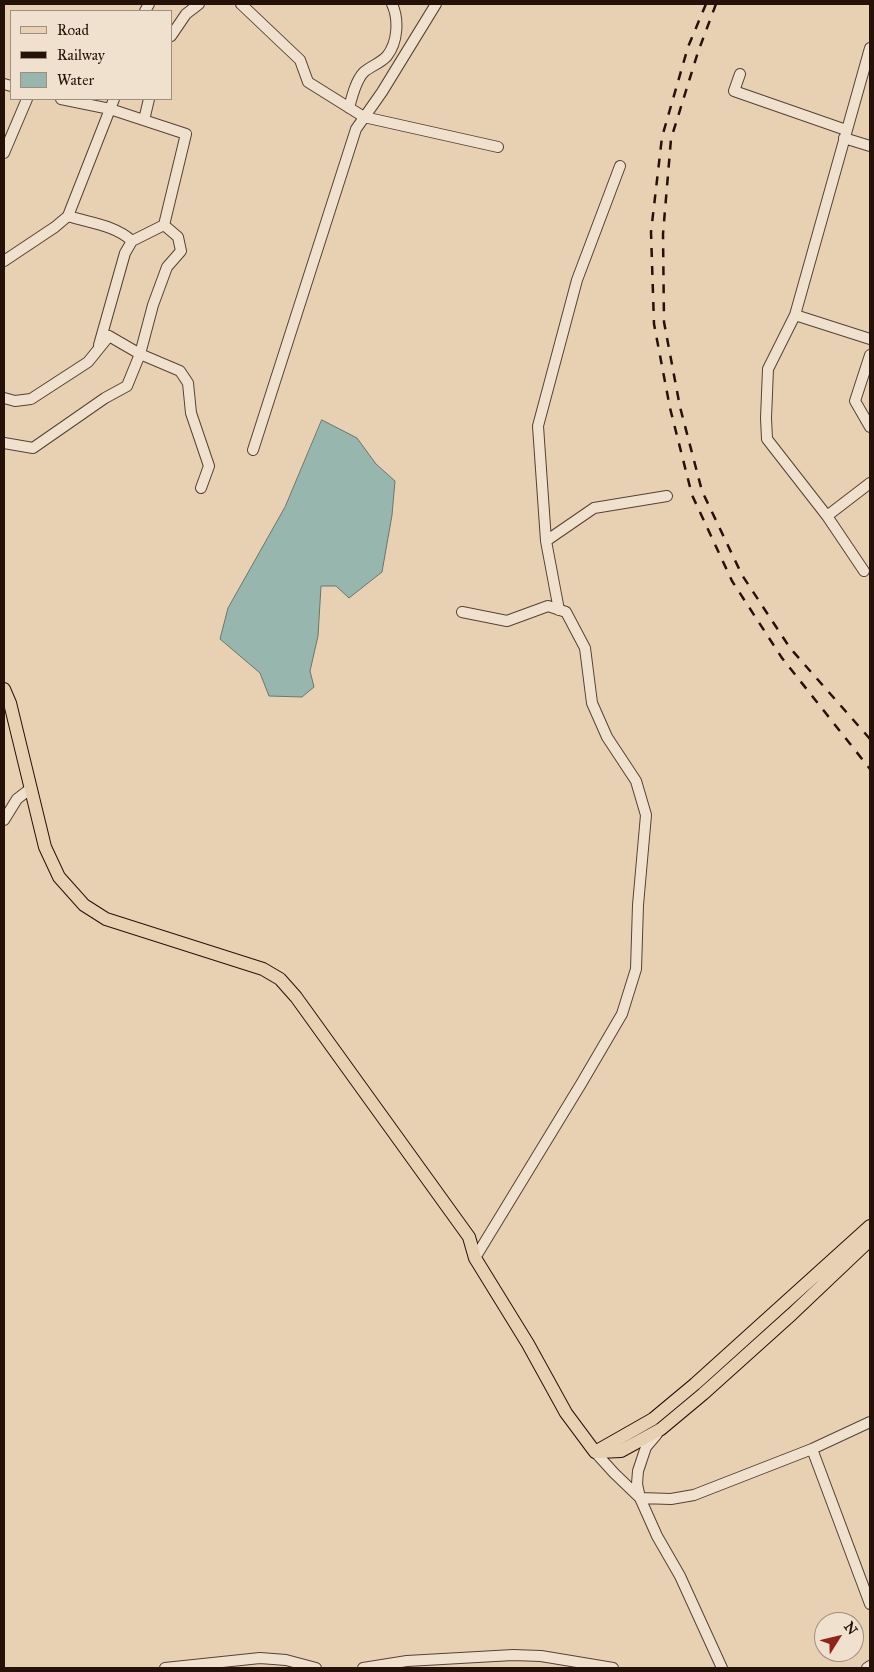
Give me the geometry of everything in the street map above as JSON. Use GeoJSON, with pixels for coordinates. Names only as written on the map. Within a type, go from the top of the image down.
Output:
{"type":"FeatureCollection","features":[{"type":"Feature","properties":{"kind":"main road"},"geometry":{"type":"LineString","coordinates":[[4,689],[10,703],[45,847],[59,876],[84,905],[106,919],[263,969],[280,979],[296,996],[469,1237],[475,1258],[528,1344],[566,1413],[595,1452]]}},
{"type":"Feature","properties":{"kind":"main road"},"geometry":{"type":"LineString","coordinates":[[595,1452],[653,1419],[695,1384],[870,1226]]}},
{"type":"Feature","properties":{"kind":"main road"},"geometry":{"type":"LineString","coordinates":[[595,1452],[621,1452],[661,1429],[792,1314],[870,1240]]}},
{"type":"Feature","properties":{"kind":"street"},"geometry":{"type":"LineString","coordinates":[[172,35],[186,14],[199,4]]}},
{"type":"Feature","properties":{"kind":"street"},"geometry":{"type":"LineString","coordinates":[[241,4],[300,60],[308,82],[364,117],[498,147]]}},
{"type":"Feature","properties":{"kind":"street"},"geometry":{"type":"LineString","coordinates":[[349,108],[352,94],[363,73],[386,57],[395,41],[396,30],[392,4]]}},
{"type":"Feature","properties":{"kind":"street"},"geometry":{"type":"LineString","coordinates":[[253,450],[356,129],[382,92],[436,4]]}},
{"type":"Feature","properties":{"kind":"street"},"geometry":{"type":"LineString","coordinates":[[864,571],[827,516],[767,439],[766,418],[768,368],[795,315],[870,48]]}},
{"type":"Feature","properties":{"kind":"street"},"geometry":{"type":"LineString","coordinates":[[740,74],[734,91],[845,134],[870,146]]}},
{"type":"Feature","properties":{"kind":"street"},"geometry":{"type":"LineString","coordinates":[[4,153],[27,100]]}},
{"type":"Feature","properties":{"kind":"street"},"geometry":{"type":"LineString","coordinates":[[71,100],[112,104],[144,120],[186,134],[164,225],[132,241],[125,253],[97,351]]}},
{"type":"Feature","properties":{"kind":"street"},"geometry":{"type":"LineString","coordinates":[[144,120],[149,100]]}},
{"type":"Feature","properties":{"kind":"street"},"geometry":{"type":"LineString","coordinates":[[4,261],[48,232],[68,216],[112,104]]}},
{"type":"Feature","properties":{"kind":"street"},"geometry":{"type":"LineString","coordinates":[[559,610],[546,541],[538,426],[577,280],[620,166]]}},
{"type":"Feature","properties":{"kind":"street"},"geometry":{"type":"LineString","coordinates":[[68,216],[116,229],[132,241]]}},
{"type":"Feature","properties":{"kind":"street"},"geometry":{"type":"LineString","coordinates":[[4,443],[33,448],[105,398],[127,386],[140,354],[167,267],[181,251],[178,237],[164,225]]}},
{"type":"Feature","properties":{"kind":"street"},"geometry":{"type":"LineString","coordinates":[[795,315],[870,339]]}},
{"type":"Feature","properties":{"kind":"street"},"geometry":{"type":"LineString","coordinates":[[4,398],[15,401],[31,399],[88,362],[109,336],[140,354],[180,372],[188,383],[191,413],[209,466],[201,488]]}},
{"type":"Feature","properties":{"kind":"street"},"geometry":{"type":"LineString","coordinates":[[870,355],[855,401],[870,427]]}},
{"type":"Feature","properties":{"kind":"street"},"geometry":{"type":"LineString","coordinates":[[827,516],[870,483]]}},
{"type":"Feature","properties":{"kind":"street"},"geometry":{"type":"LineString","coordinates":[[546,541],[594,508],[667,496]]}},
{"type":"Feature","properties":{"kind":"street"},"geometry":{"type":"LineString","coordinates":[[462,612],[507,621],[548,606],[566,612],[585,648],[592,704],[607,737],[636,781],[646,815],[638,905],[636,969],[622,1014],[475,1258]]}},
{"type":"Feature","properties":{"kind":"street"},"geometry":{"type":"LineString","coordinates":[[4,820],[17,799],[30,789]]}},
{"type":"Feature","properties":{"kind":"street"},"geometry":{"type":"LineString","coordinates":[[595,1452],[614,1474],[640,1498],[671,1499],[694,1495],[812,1449],[870,1422]]}},
{"type":"Feature","properties":{"kind":"street"},"geometry":{"type":"LineString","coordinates":[[661,1429],[646,1447],[638,1471],[637,1484],[640,1498],[657,1536],[680,1576],[722,1668]]}},
{"type":"Feature","properties":{"kind":"street"},"geometry":{"type":"LineString","coordinates":[[812,1449],[870,1604]]}},
{"type":"Feature","properties":{"kind":"street"},"geometry":{"type":"LineString","coordinates":[[363,1668],[513,1655],[541,1656],[613,1668]]}},
{"type":"Feature","properties":{"kind":"street"},"geometry":{"type":"LineString","coordinates":[[165,1668],[260,1658],[286,1660],[316,1668]]}},
{"type":"Feature","properties":{"kind":"water"},"geometry":{"type":"Polygon","coordinates":[[[322,420],[357,438],[376,464],[395,481],[392,515],[382,572],[349,598],[336,586],[321,586],[318,636],[310,671],[314,687],[302,697],[269,696],[260,673],[220,639],[228,608],[285,507],[322,420]]]}},
{"type":"Feature","properties":{"kind":"railway"},"geometry":{"type":"LineString","coordinates":[[706,4],[688,47],[662,137],[651,232],[654,324],[670,408],[692,495],[732,581],[782,658],[870,769]]}},
{"type":"Feature","properties":{"kind":"railway"},"geometry":{"type":"LineString","coordinates":[[716,4],[698,52],[671,139],[663,234],[664,322],[680,407],[702,491],[742,575],[790,648],[870,739]]}}]}
